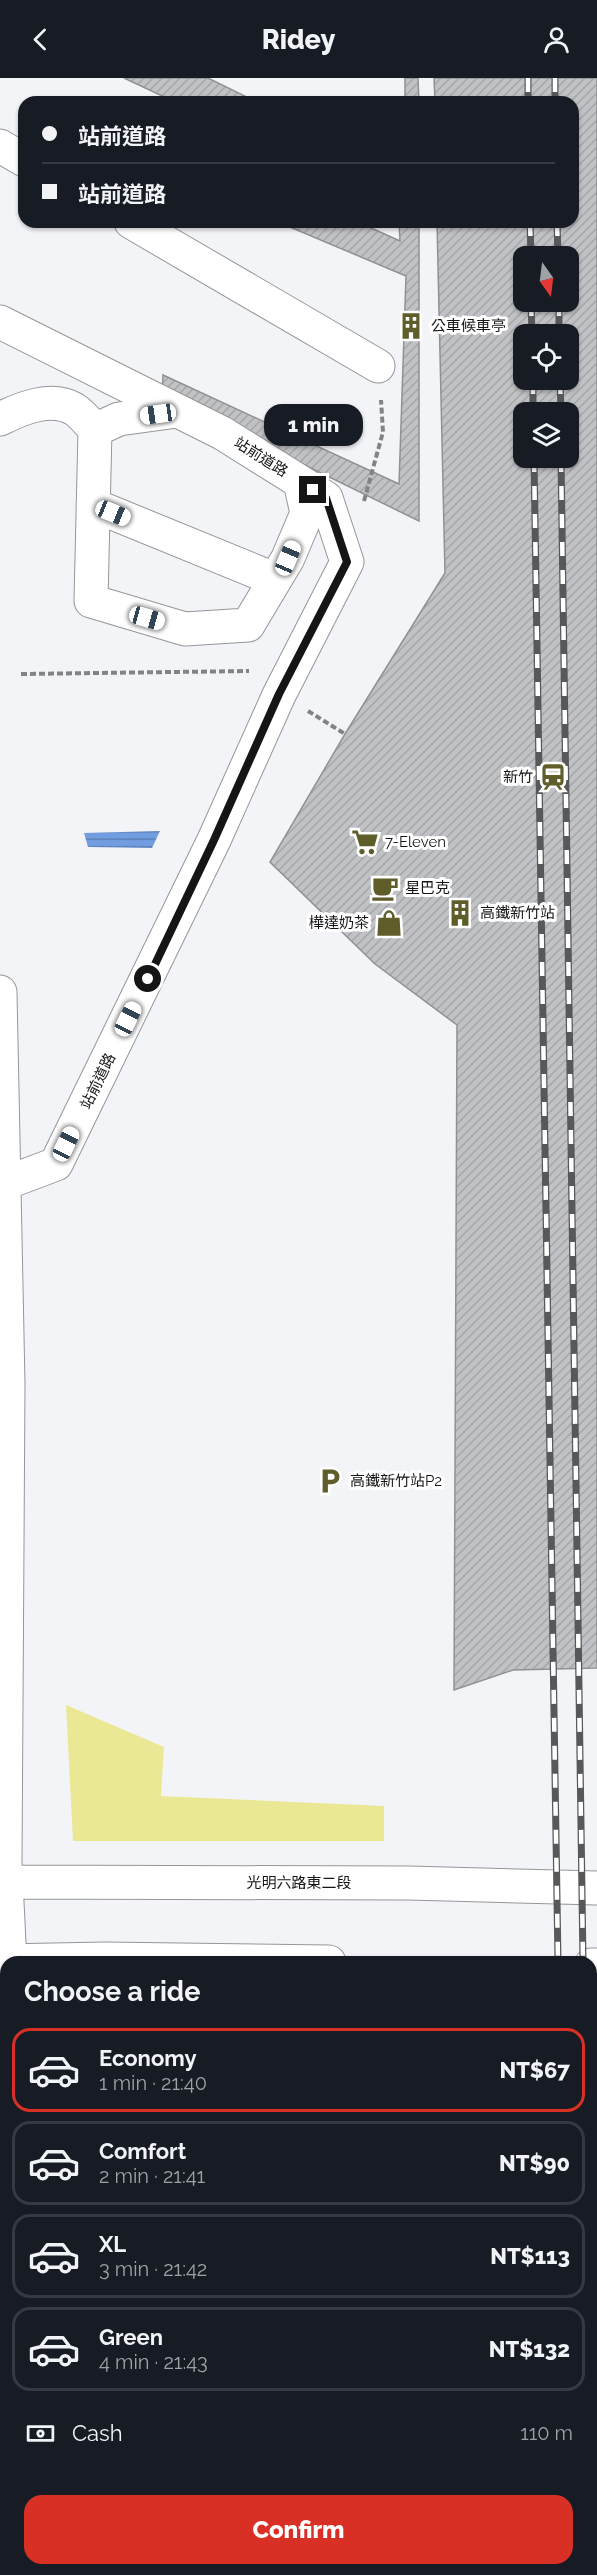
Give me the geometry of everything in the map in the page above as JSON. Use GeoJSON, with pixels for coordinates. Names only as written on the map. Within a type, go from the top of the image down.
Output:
{"type":"FeatureCollection","features":[{"type":"Feature","properties":{"kind":"street"},"geometry":{"type":"LineString","coordinates":[[0,146],[18,156]]}},
{"type":"Feature","properties":{"kind":"street"},"geometry":{"type":"LineString","coordinates":[[140,228],[378,366]]}},
{"type":"Feature","properties":{"kind":"street","name":"站前道路"},"geometry":{"type":"LineString","coordinates":[[0,322],[222,433],[326,498],[347,562],[279,694],[209,850],[56,1164],[3,1184]]}},
{"type":"Feature","properties":{"kind":"street"},"geometry":{"type":"LineString","coordinates":[[0,419],[18,410],[53,402],[75,410],[95,430],[91,601],[185,629],[248,625],[288,558],[307,513],[300,482]]}},
{"type":"Feature","properties":{"kind":"street"},"geometry":{"type":"LineString","coordinates":[[95,430],[119,419],[177,411]]}},
{"type":"Feature","properties":{"kind":"street"},"geometry":{"type":"LineString","coordinates":[[93,505],[274,579]]}},
{"type":"Feature","properties":{"kind":"street"},"geometry":{"type":"LineString","coordinates":[[0,992],[8,1384],[3,1882],[6,1956]]}},
{"type":"Feature","properties":{"kind":"street","name":"光明六路東二段"},"geometry":{"type":"LineString","coordinates":[[3,1882],[409,1883],[597,1888]]}},
{"type":"Feature","properties":{"kind":"path"},"geometry":{"type":"LineString","coordinates":[[362,508],[383,432],[378,366]]}},
{"type":"Feature","properties":{"kind":"path"},"geometry":{"type":"LineString","coordinates":[[21,674],[249,671]]}},
{"type":"Feature","properties":{"kind":"path"},"geometry":{"type":"LineString","coordinates":[[304,709],[345,734]]}},
{"type":"Feature","properties":{"kind":"shaded area"},"geometry":{"type":"Polygon","coordinates":[[[66,1705],[164,1747],[161,1796],[384,1806],[384,1841],[73,1841],[66,1705]]]}},
{"type":"Feature","properties":{"kind":"water"},"geometry":{"type":"Polygon","coordinates":[[[160,831],[152,848],[88,847],[84,833],[160,831]]]}},
{"type":"Feature","properties":{"kind":"building"},"geometry":{"type":"Polygon","coordinates":[[[124,78],[208,78],[245,96],[162,96],[124,78]]]}},
{"type":"Feature","properties":{"kind":"building"},"geometry":{"type":"Polygon","coordinates":[[[405,78],[418,78],[419,96],[405,96],[405,78]]]}},
{"type":"Feature","properties":{"kind":"building","name":"高鐵新竹站"},"geometry":{"type":"Polygon","coordinates":[[[434,78],[597,78],[597,1668],[513,1670],[454,1690],[457,1025],[375,964],[270,862],[345,734],[445,573],[437,228],[579,228],[579,96],[435,96],[434,78]]]}},
{"type":"Feature","properties":{"kind":"building","name":"公車候車亭"},"geometry":{"type":"Polygon","coordinates":[[[292,228],[371,228],[400,241],[399,228],[419,228],[419,521],[162,395],[163,375],[399,484],[406,276],[292,228]]]}},
{"type":"Feature","properties":{"kind":"railway"},"geometry":{"type":"LineString","coordinates":[[528,78],[528,96]]}},
{"type":"Feature","properties":{"kind":"railway"},"geometry":{"type":"LineString","coordinates":[[555,78],[555,96]]}},
{"type":"Feature","properties":{"kind":"railway"},"geometry":{"type":"LineString","coordinates":[[530,228],[531,246]]}},
{"type":"Feature","properties":{"kind":"railway"},"geometry":{"type":"LineString","coordinates":[[557,228],[558,246]]}},
{"type":"Feature","properties":{"kind":"railway"},"geometry":{"type":"LineString","coordinates":[[531,312],[532,324]]}},
{"type":"Feature","properties":{"kind":"railway"},"geometry":{"type":"LineString","coordinates":[[559,312],[559,324]]}},
{"type":"Feature","properties":{"kind":"railway"},"geometry":{"type":"LineString","coordinates":[[533,390],[533,402]]}},
{"type":"Feature","properties":{"kind":"railway"},"geometry":{"type":"LineString","coordinates":[[560,390],[561,402]]}},
{"type":"Feature","properties":{"kind":"railway"},"geometry":{"type":"LineString","coordinates":[[534,468],[558,1956]]}},
{"type":"Feature","properties":{"kind":"railway"},"geometry":{"type":"LineString","coordinates":[[561,468],[583,1956]]}},
{"type":"Feature","properties":{"kind":"place","name":"公車候車亭"},"geometry":{"type":"Point","coordinates":[411,326]}},
{"type":"Feature","properties":{"kind":"place","name":"新竹"},"geometry":{"type":"Point","coordinates":[553,777]}},
{"type":"Feature","properties":{"kind":"place","name":"7-Eleven"},"geometry":{"type":"Point","coordinates":[365,842]}},
{"type":"Feature","properties":{"kind":"place","name":"星巴克"},"geometry":{"type":"Point","coordinates":[385,888]}},
{"type":"Feature","properties":{"kind":"place","name":"高鐵新竹站"},"geometry":{"type":"Point","coordinates":[460,913]}},
{"type":"Feature","properties":{"kind":"place","name":"樺達奶茶"},"geometry":{"type":"Point","coordinates":[389,923]}},
{"type":"Feature","properties":{"kind":"place","name":"高鐵新竹站P2"},"geometry":{"type":"Point","coordinates":[330,1481]}},
{"type":"Feature","properties":{"kind":"route"},"geometry":{"type":"LineString","coordinates":[[148,979],[214,840],[279,694],[347,562],[326,498],[313,490]]}}]}
